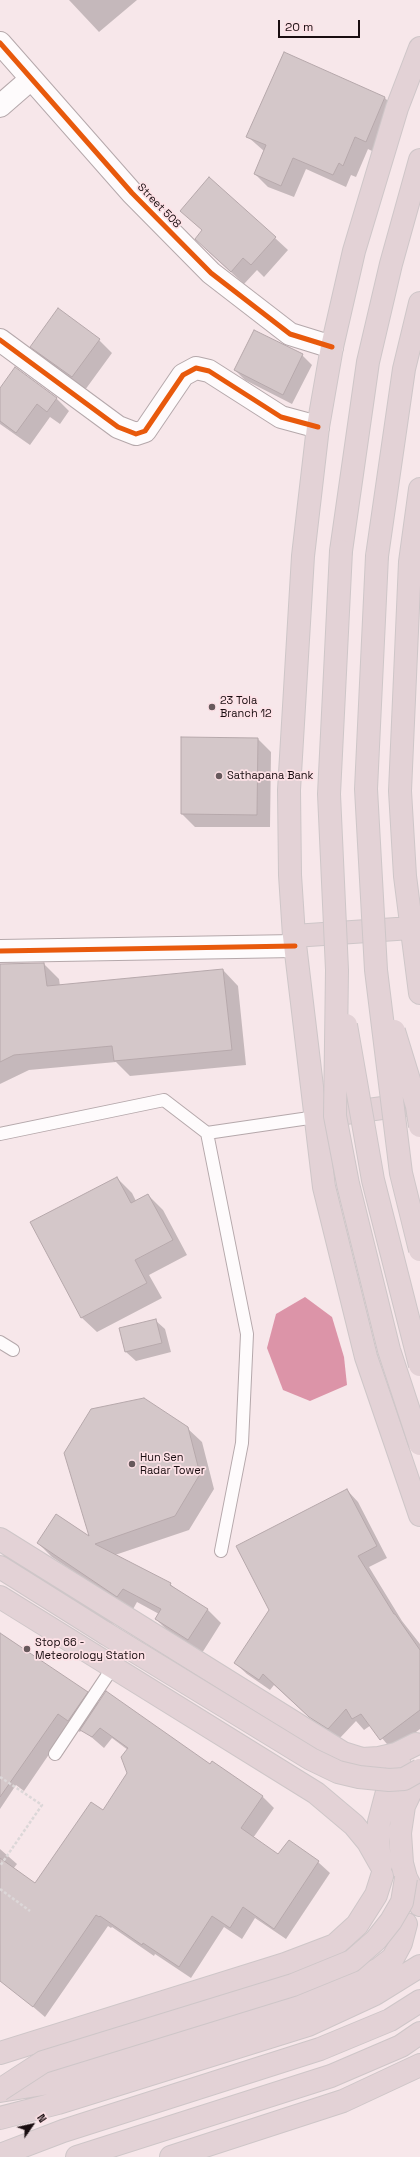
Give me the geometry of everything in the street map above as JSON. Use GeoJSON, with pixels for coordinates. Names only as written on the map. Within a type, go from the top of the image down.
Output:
{"type":"FeatureCollection","features":[{"type":"Feature","properties":{"kind":"highway"},"geometry":{"type":"LineString","coordinates":[[420,48],[397,108],[356,243],[332,347],[318,427],[303,556],[289,790],[290,875],[294,941],[324,1187],[366,1356],[420,1515]]}},
{"type":"Feature","properties":{"kind":"highway"},"geometry":{"type":"LineString","coordinates":[[420,160],[391,264],[368,362],[341,551],[329,794],[337,970],[335,1116],[348,1184],[389,1350],[420,1444]]}},
{"type":"Feature","properties":{"kind":"highway"},"geometry":{"type":"LineString","coordinates":[[420,303],[404,369],[377,556],[366,789],[376,970],[401,1173],[420,1250]]}},
{"type":"Feature","properties":{"kind":"highway"},"geometry":{"type":"LineString","coordinates":[[420,489],[410,562],[400,791],[411,928],[420,993]]}},
{"type":"Feature","properties":{"kind":"highway"},"geometry":{"type":"LineString","coordinates":[[294,941],[411,928]]}},
{"type":"Feature","properties":{"kind":"highway"},"geometry":{"type":"LineString","coordinates":[[337,970],[373,1180],[420,1365]]}},
{"type":"Feature","properties":{"kind":"highway"},"geometry":{"type":"LineString","coordinates":[[376,970],[417,1106],[420,1126]]}},
{"type":"Feature","properties":{"kind":"highway"},"geometry":{"type":"LineString","coordinates":[[316,1117],[420,1103]]}},
{"type":"Feature","properties":{"kind":"highway"},"geometry":{"type":"LineString","coordinates":[[0,1538],[343,1753],[362,1759],[379,1758],[396,1754],[418,1742]]}},
{"type":"Feature","properties":{"kind":"highway"},"geometry":{"type":"LineString","coordinates":[[0,1567],[311,1759],[338,1772],[359,1777],[389,1780],[404,1779],[420,1771]]}},
{"type":"Feature","properties":{"kind":"highway"},"geometry":{"type":"LineString","coordinates":[[0,1597],[316,1793],[354,1825],[368,1842],[381,1870],[396,1910],[413,1932],[401,1943],[392,1958],[378,1969],[328,1994],[299,2005],[50,2083],[0,2091]]}},
{"type":"Feature","properties":{"kind":"highway"},"geometry":{"type":"LineString","coordinates":[[0,2053],[285,1964],[335,1945],[357,1925],[376,1895],[381,1870],[378,1842],[382,1807],[388,1788],[401,1763],[418,1742]]}},
{"type":"Feature","properties":{"kind":"highway"},"geometry":{"type":"LineString","coordinates":[[420,1771],[404,1806],[400,1833],[402,1863],[406,1878],[420,1905]]}},
{"type":"Feature","properties":{"kind":"highway"},"geometry":{"type":"LineString","coordinates":[[0,2091],[43,2062],[292,1985],[352,1961],[376,1940],[392,1921],[402,1902],[406,1878]]}},
{"type":"Feature","properties":{"kind":"highway"},"geometry":{"type":"LineString","coordinates":[[0,2118],[58,2103],[308,2025],[375,1994],[420,1966]]}},
{"type":"Feature","properties":{"kind":"highway"},"geometry":{"type":"LineString","coordinates":[[0,2155],[63,2131],[320,2050],[390,2020],[420,2001]]}},
{"type":"Feature","properties":{"kind":"highway"},"geometry":{"type":"LineString","coordinates":[[77,2157],[331,2076],[401,2046],[420,2033]]}},
{"type":"Feature","properties":{"kind":"highway"},"geometry":{"type":"LineString","coordinates":[[171,2157],[343,2101],[420,2065]]}},
{"type":"Feature","properties":{"kind":"street","name":"Street 508"},"geometry":{"type":"LineString","coordinates":[[0,44],[132,193],[211,273],[290,334],[332,347]]}},
{"type":"Feature","properties":{"kind":"street"},"geometry":{"type":"LineString","coordinates":[[0,106],[31,79]]}},
{"type":"Feature","properties":{"kind":"street"},"geometry":{"type":"LineString","coordinates":[[0,340],[118,427],[136,434],[145,431],[183,375],[196,368],[209,371],[281,417],[318,427]]}},
{"type":"Feature","properties":{"kind":"street"},"geometry":{"type":"LineString","coordinates":[[0,951],[294,941]]}},
{"type":"Feature","properties":{"kind":"lane"},"geometry":{"type":"LineString","coordinates":[[0,1134],[164,1100],[206,1133],[247,1334],[242,1443],[221,1552]]}},
{"type":"Feature","properties":{"kind":"lane"},"geometry":{"type":"LineString","coordinates":[[206,1133],[316,1117]]}},
{"type":"Feature","properties":{"kind":"lane"},"geometry":{"type":"LineString","coordinates":[[0,1342],[12,1350]]}},
{"type":"Feature","properties":{"kind":"lane"},"geometry":{"type":"LineString","coordinates":[[55,1754],[114,1667]]}},
{"type":"Feature","properties":{"kind":"path"},"geometry":{"type":"LineString","coordinates":[[0,1777],[42,1805],[0,1866]]}},
{"type":"Feature","properties":{"kind":"path"},"geometry":{"type":"LineString","coordinates":[[0,1889],[30,1911]]}},
{"type":"Feature","properties":{"kind":"shaded area"},"geometry":{"type":"Polygon","coordinates":[[[305,1297],[332,1317],[344,1357],[347,1385],[310,1401],[283,1390],[267,1348],[276,1314],[305,1297]]]}},
{"type":"Feature","properties":{"kind":"building"},"geometry":{"type":"Polygon","coordinates":[[[284,52],[385,97],[366,142],[355,137],[343,166],[339,163],[333,175],[293,158],[281,186],[254,174],[266,145],[246,137],[284,52]]]}},
{"type":"Feature","properties":{"kind":"building"},"geometry":{"type":"Polygon","coordinates":[[[209,177],[276,237],[251,265],[243,258],[231,272],[195,239],[202,230],[180,211],[209,177]]]}},
{"type":"Feature","properties":{"kind":"building"},"geometry":{"type":"Polygon","coordinates":[[[58,308],[100,339],[72,377],[30,347],[58,308]]]}},
{"type":"Feature","properties":{"kind":"building"},"geometry":{"type":"Polygon","coordinates":[[[254,330],[303,354],[283,395],[234,370],[254,330]]]}},
{"type":"Feature","properties":{"kind":"building"},"geometry":{"type":"Polygon","coordinates":[[[15,367],[57,398],[47,412],[37,404],[16,433],[0,421],[0,388],[15,367]]]}},
{"type":"Feature","properties":{"kind":"building","name":"Sathapana Bank"},"geometry":{"type":"Polygon","coordinates":[[[181,737],[258,738],[257,815],[181,814],[181,737]]]}},
{"type":"Feature","properties":{"kind":"building"},"geometry":{"type":"Polygon","coordinates":[[[44,963],[47,986],[223,969],[232,1050],[114,1061],[112,1046],[14,1055],[0,1062],[0,964],[44,963]]]}},
{"type":"Feature","properties":{"kind":"building"},"geometry":{"type":"Polygon","coordinates":[[[117,1177],[131,1203],[148,1194],[173,1240],[135,1260],[147,1283],[81,1318],[30,1222],[117,1177]]]}},
{"type":"Feature","properties":{"kind":"building"},"geometry":{"type":"Polygon","coordinates":[[[156,1319],[162,1343],[125,1352],[119,1328],[156,1319]]]}},
{"type":"Feature","properties":{"kind":"building","name":"Hun Sen Radar Tower"},"geometry":{"type":"Polygon","coordinates":[[[144,1398],[188,1427],[200,1474],[175,1516],[95,1544],[171,1583],[170,1585],[208,1609],[188,1640],[155,1619],[161,1609],[123,1589],[117,1597],[37,1543],[56,1514],[89,1536],[64,1453],[91,1409],[144,1398]]]}},
{"type":"Feature","properties":{"kind":"building"},"geometry":{"type":"Polygon","coordinates":[[[347,1489],[377,1546],[358,1556],[394,1614],[420,1650],[420,1710],[380,1740],[361,1714],[352,1719],[346,1709],[328,1729],[309,1717],[263,1674],[259,1680],[234,1663],[269,1610],[236,1546],[347,1489]]]}},
{"type":"Feature","properties":{"kind":"building"},"geometry":{"type":"Polygon","coordinates":[[[0,1633],[88,1692],[68,1721],[58,1714],[0,1797],[0,1633]]]}},
{"type":"Feature","properties":{"kind":"building"},"geometry":{"type":"Polygon","coordinates":[[[106,1691],[210,1764],[212,1761],[263,1796],[241,1828],[278,1854],[289,1840],[319,1861],[274,1929],[243,1907],[230,1928],[212,1916],[179,1967],[143,1943],[142,1945],[100,1916],[99,1917],[96,1915],[33,2007],[0,1981],[0,1858],[35,1883],[91,1802],[103,1810],[127,1773],[121,1757],[128,1748],[100,1728],[92,1737],[80,1730],[106,1691]]]}},
{"type":"Feature","properties":{"kind":"cycle path"},"geometry":{"type":"LineString","coordinates":[[0,43],[132,193],[211,273],[290,334],[332,347]]}},
{"type":"Feature","properties":{"kind":"cycle path"},"geometry":{"type":"LineString","coordinates":[[0,340],[118,427],[136,434],[145,431],[183,375],[196,368],[209,371],[281,417],[318,427]]}},
{"type":"Feature","properties":{"kind":"cycle path"},"geometry":{"type":"LineString","coordinates":[[0,951],[295,946]]}},
{"type":"Feature","properties":{"kind":"place","name":"23 Tola Branch 12"},"geometry":{"type":"Point","coordinates":[212,707]}},
{"type":"Feature","properties":{"kind":"place","name":"Sathapana Bank"},"geometry":{"type":"Point","coordinates":[219,776]}},
{"type":"Feature","properties":{"kind":"place","name":"Hun Sen Radar Tower"},"geometry":{"type":"Point","coordinates":[132,1464]}},
{"type":"Feature","properties":{"kind":"place","name":"Stop 66 - Meteorology Station"},"geometry":{"type":"Point","coordinates":[27,1649]}}]}
